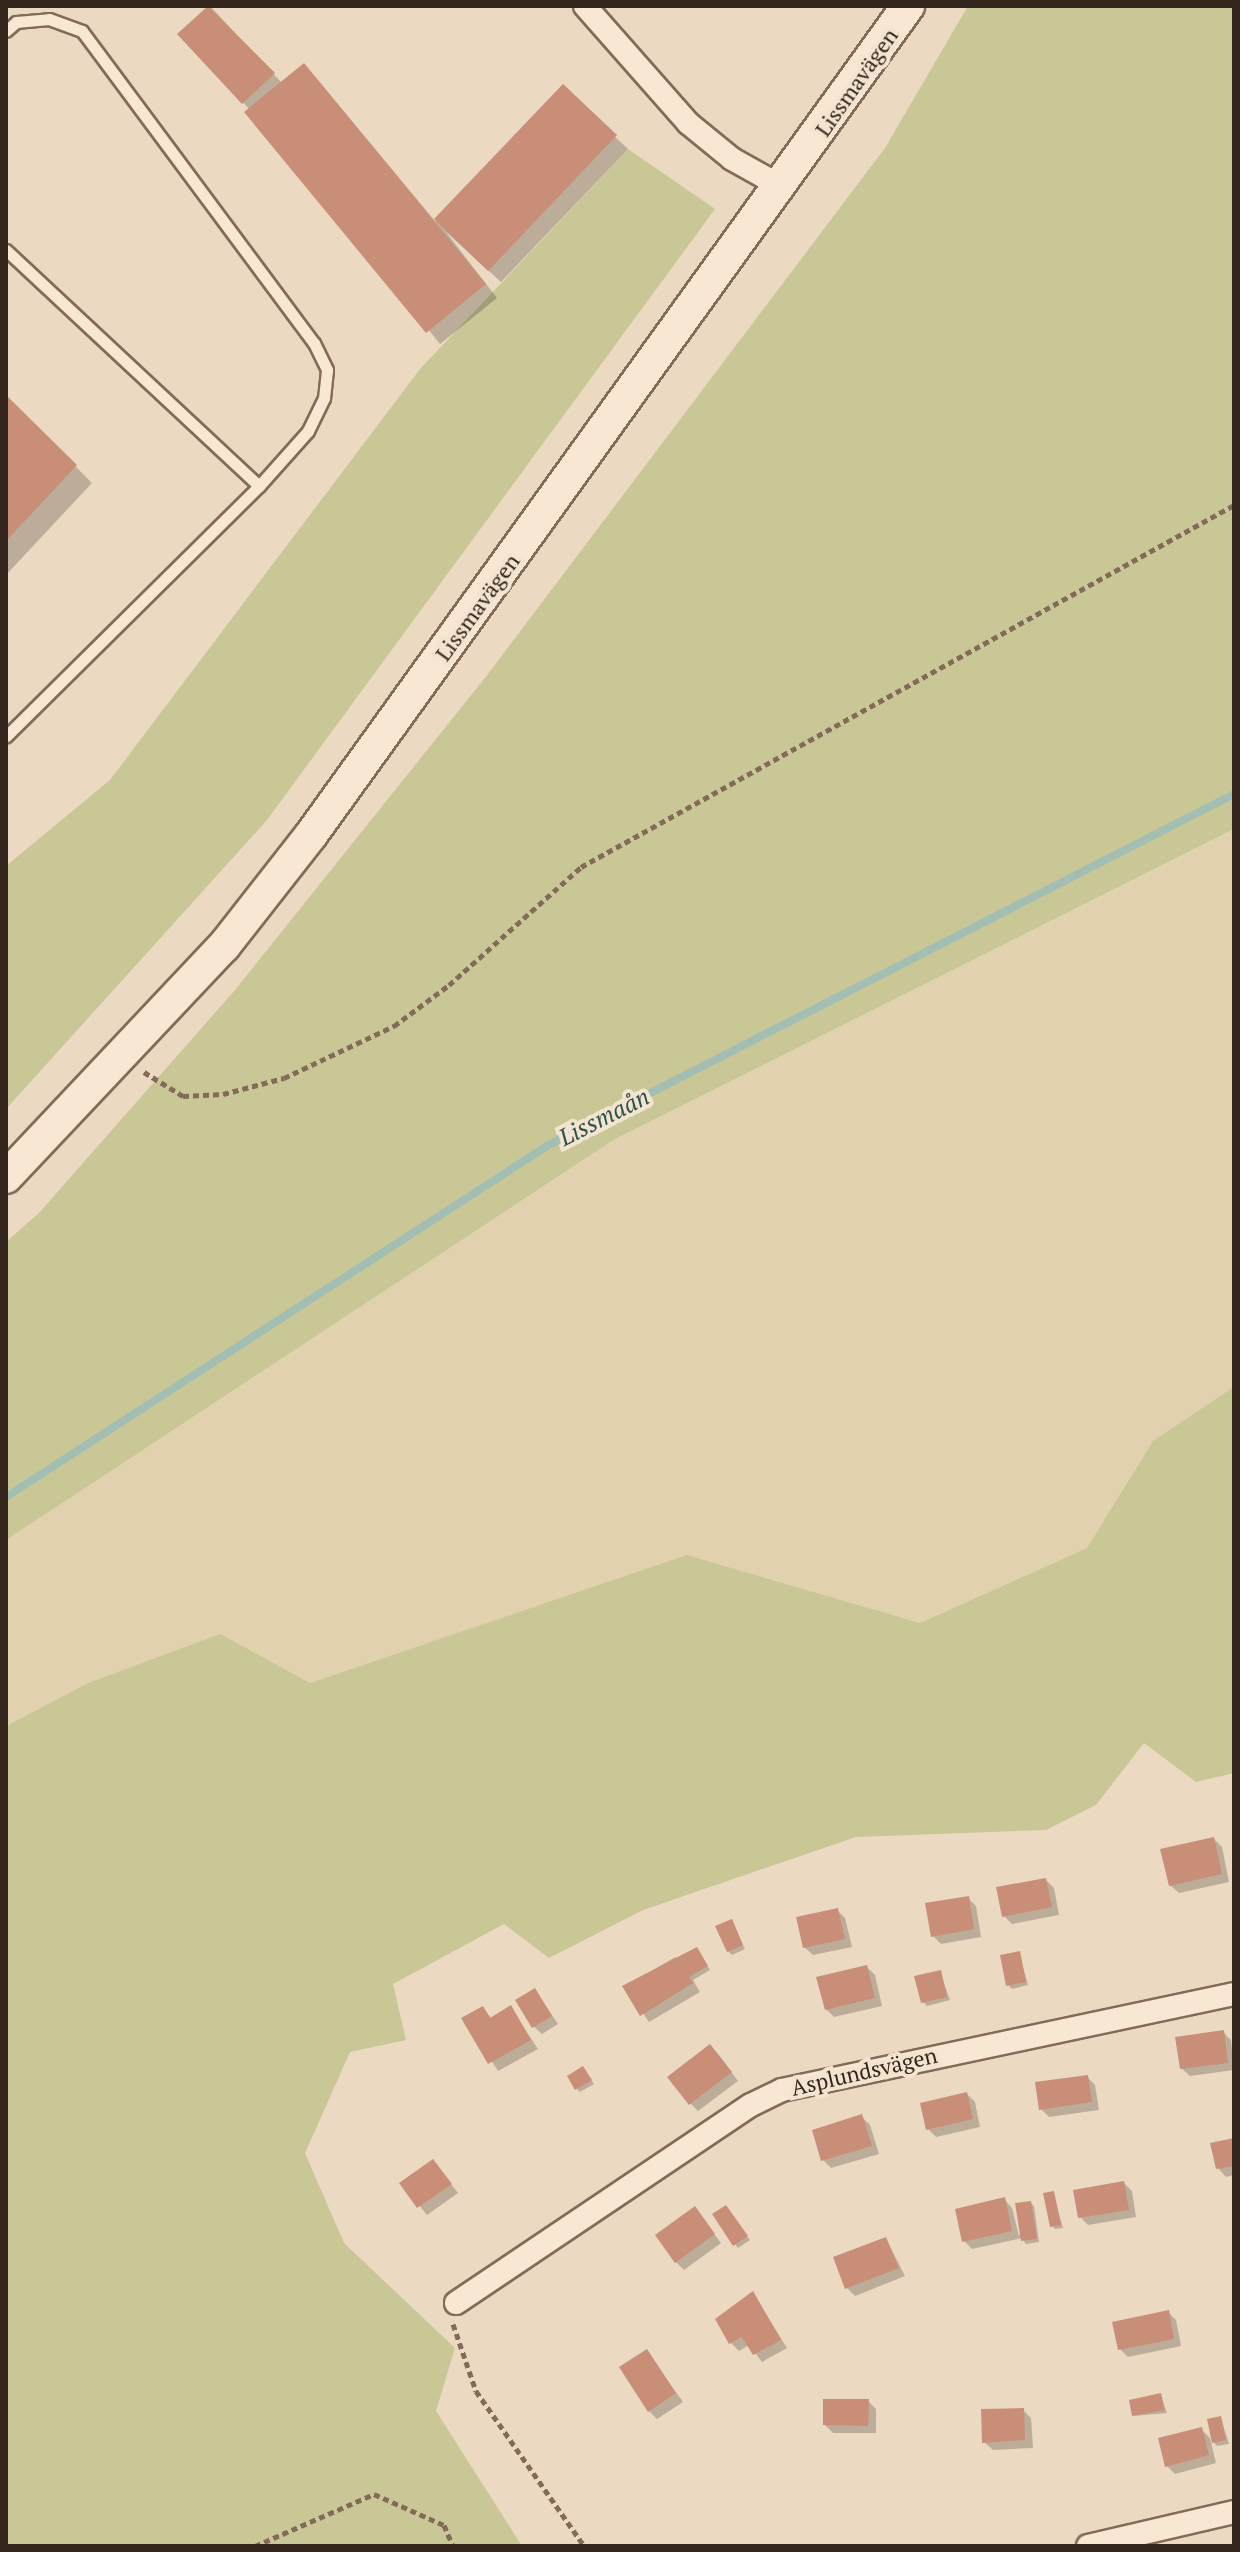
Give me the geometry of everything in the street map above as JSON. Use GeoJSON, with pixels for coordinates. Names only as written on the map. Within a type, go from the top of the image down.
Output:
{"type":"FeatureCollection","features":[{"type":"Feature","properties":{"kind":"street"},"geometry":{"type":"LineString","coordinates":[[585,6],[688,123],[732,159],[782,187]]}},
{"type":"Feature","properties":{"kind":"street","name":"Lissmavägen"},"geometry":{"type":"LineString","coordinates":[[6,1177],[124,1057],[224,946],[311,835],[782,187],[908,6]]}},
{"type":"Feature","properties":{"kind":"street","name":"Asplundsvägen"},"geometry":{"type":"LineString","coordinates":[[456,2303],[751,2105],[782,2090],[819,2078],[1234,1994]]}},
{"type":"Feature","properties":{"kind":"street"},"geometry":{"type":"LineString","coordinates":[[1088,2546],[1234,2512]]}},
{"type":"Feature","properties":{"kind":"lane"},"geometry":{"type":"LineString","coordinates":[[6,31],[16,22],[49,19],[82,31],[314,343],[327,370],[324,398],[308,431],[259,486],[6,736]]}},
{"type":"Feature","properties":{"kind":"lane"},"geometry":{"type":"LineString","coordinates":[[6,250],[259,486]]}},
{"type":"Feature","properties":{"kind":"path"},"geometry":{"type":"LineString","coordinates":[[124,1057],[183,1096],[223,1094],[284,1078],[394,1026],[449,985],[581,867],[1234,505]]}},
{"type":"Feature","properties":{"kind":"path"},"geometry":{"type":"LineString","coordinates":[[456,2303],[452,2330],[476,2391],[584,2546]]}},
{"type":"Feature","properties":{"kind":"path"},"geometry":{"type":"LineString","coordinates":[[255,2546],[374,2494],[444,2525],[453,2546]]}},
{"type":"Feature","properties":{"kind":"shaded area"},"geometry":{"type":"Polygon","coordinates":[[[968,6],[1234,6],[1234,829],[615,1139],[6,1540],[6,1242],[39,1213],[235,990],[488,674],[885,148],[968,6]]]}},
{"type":"Feature","properties":{"kind":"shaded area"},"geometry":{"type":"Polygon","coordinates":[[[628,149],[715,209],[267,820],[6,1109],[6,866],[110,780],[420,369],[628,149]]]}},
{"type":"Feature","properties":{"kind":"shaded area"},"geometry":{"type":"Polygon","coordinates":[[[1234,829],[1234,1387],[1153,1441],[1087,1548],[920,1623],[687,1555],[310,1683],[220,1635],[88,1683],[6,1726],[6,1540],[615,1139],[1234,829]]]}},
{"type":"Feature","properties":{"kind":"shaded area"},"geometry":{"type":"Polygon","coordinates":[[[1234,1387],[1234,1773],[1196,1782],[1144,1743],[1096,1805],[1046,1830],[856,1837],[643,1910],[549,1958],[504,1924],[393,1984],[406,2040],[350,2052],[305,2153],[344,2243],[455,2348],[436,2411],[522,2546],[6,2546],[6,1726],[88,1683],[220,1634],[310,1683],[687,1555],[920,1623],[1087,1548],[1153,1441],[1234,1387]]]}},
{"type":"Feature","properties":{"kind":"building"},"geometry":{"type":"Polygon","coordinates":[[[208,6],[275,73],[242,104],[177,34],[208,6]]]}},
{"type":"Feature","properties":{"kind":"building"},"geometry":{"type":"Polygon","coordinates":[[[304,63],[486,284],[426,333],[244,112],[304,63]]]}},
{"type":"Feature","properties":{"kind":"building"},"geometry":{"type":"Polygon","coordinates":[[[563,84],[617,135],[488,271],[434,219],[563,84]]]}},
{"type":"Feature","properties":{"kind":"building"},"geometry":{"type":"Polygon","coordinates":[[[6,395],[77,465],[6,541],[6,395]]]}},
{"type":"Feature","properties":{"kind":"building"},"geometry":{"type":"Polygon","coordinates":[[[1214,1837],[1222,1874],[1169,1886],[1160,1849],[1214,1837]]]}},
{"type":"Feature","properties":{"kind":"building"},"geometry":{"type":"Polygon","coordinates":[[[1046,1878],[1052,1907],[1002,1917],[996,1887],[1046,1878]]]}},
{"type":"Feature","properties":{"kind":"building"},"geometry":{"type":"Polygon","coordinates":[[[969,1896],[974,1929],[931,1937],[925,1903],[969,1896]]]}},
{"type":"Feature","properties":{"kind":"building"},"geometry":{"type":"Polygon","coordinates":[[[838,1908],[845,1939],[803,1948],[796,1917],[838,1908]]]}},
{"type":"Feature","properties":{"kind":"building"},"geometry":{"type":"Polygon","coordinates":[[[732,1919],[743,1945],[727,1952],[715,1926],[732,1919]]]}},
{"type":"Feature","properties":{"kind":"building"},"geometry":{"type":"Polygon","coordinates":[[[697,1947],[708,1966],[689,1977],[693,1983],[640,2016],[622,1986],[697,1947]]]}},
{"type":"Feature","properties":{"kind":"building"},"geometry":{"type":"Polygon","coordinates":[[[1020,1951],[1026,1982],[1006,1986],[1000,1955],[1020,1951]]]}},
{"type":"Feature","properties":{"kind":"building"},"geometry":{"type":"Polygon","coordinates":[[[867,1965],[875,1998],[825,2010],[816,1977],[867,1965]]]}},
{"type":"Feature","properties":{"kind":"building"},"geometry":{"type":"Polygon","coordinates":[[[941,1970],[947,1997],[921,2003],[914,1976],[941,1970]]]}},
{"type":"Feature","properties":{"kind":"building"},"geometry":{"type":"Polygon","coordinates":[[[535,1988],[552,2016],[532,2028],[515,2000],[535,1988]]]}},
{"type":"Feature","properties":{"kind":"building"},"geometry":{"type":"Polygon","coordinates":[[[511,2005],[531,2040],[488,2064],[461,2018],[483,2006],[490,2018],[511,2005]]]}},
{"type":"Feature","properties":{"kind":"building"},"geometry":{"type":"Polygon","coordinates":[[[1224,2030],[1228,2063],[1180,2069],[1175,2037],[1224,2030]]]}},
{"type":"Feature","properties":{"kind":"building"},"geometry":{"type":"Polygon","coordinates":[[[710,2044],[732,2072],[689,2105],[667,2077],[710,2044]]]}},
{"type":"Feature","properties":{"kind":"building"},"geometry":{"type":"Polygon","coordinates":[[[583,2066],[592,2080],[575,2090],[567,2076],[583,2066]]]}},
{"type":"Feature","properties":{"kind":"building"},"geometry":{"type":"Polygon","coordinates":[[[1088,2075],[1092,2102],[1039,2110],[1035,2082],[1088,2075]]]}},
{"type":"Feature","properties":{"kind":"building"},"geometry":{"type":"Polygon","coordinates":[[[967,2092],[973,2119],[926,2130],[920,2103],[967,2092]]]}},
{"type":"Feature","properties":{"kind":"building"},"geometry":{"type":"Polygon","coordinates":[[[862,2114],[872,2146],[821,2161],[812,2130],[862,2114]]]}},
{"type":"Feature","properties":{"kind":"building"},"geometry":{"type":"Polygon","coordinates":[[[1234,2138],[1234,2166],[1216,2169],[1210,2143],[1234,2138]]]}},
{"type":"Feature","properties":{"kind":"building"},"geometry":{"type":"Polygon","coordinates":[[[433,2159],[452,2184],[417,2208],[399,2183],[433,2159]]]}},
{"type":"Feature","properties":{"kind":"building"},"geometry":{"type":"Polygon","coordinates":[[[1124,2181],[1129,2210],[1078,2218],[1073,2190],[1124,2181]]]}},
{"type":"Feature","properties":{"kind":"building"},"geometry":{"type":"Polygon","coordinates":[[[1054,2191],[1061,2225],[1050,2227],[1043,2193],[1054,2191]]]}},
{"type":"Feature","properties":{"kind":"building"},"geometry":{"type":"Polygon","coordinates":[[[1005,2197],[1012,2231],[962,2242],[955,2209],[1005,2197]]]}},
{"type":"Feature","properties":{"kind":"building"},"geometry":{"type":"Polygon","coordinates":[[[1031,2201],[1037,2239],[1021,2241],[1015,2203],[1031,2201]]]}},
{"type":"Feature","properties":{"kind":"building"},"geometry":{"type":"Polygon","coordinates":[[[726,2205],[748,2236],[733,2246],[712,2214],[726,2205]]]}},
{"type":"Feature","properties":{"kind":"building"},"geometry":{"type":"Polygon","coordinates":[[[695,2206],[715,2234],[675,2263],[655,2235],[695,2206]]]}},
{"type":"Feature","properties":{"kind":"building"},"geometry":{"type":"Polygon","coordinates":[[[886,2237],[899,2268],[845,2289],[833,2257],[886,2237]]]}},
{"type":"Feature","properties":{"kind":"building"},"geometry":{"type":"Polygon","coordinates":[[[753,2291],[781,2340],[753,2355],[742,2337],[729,2344],[715,2319],[753,2291]]]}},
{"type":"Feature","properties":{"kind":"building"},"geometry":{"type":"Polygon","coordinates":[[[1169,2310],[1174,2339],[1118,2350],[1112,2322],[1169,2310]]]}},
{"type":"Feature","properties":{"kind":"building"},"geometry":{"type":"Polygon","coordinates":[[[647,2349],[676,2393],[648,2412],[619,2367],[647,2349]]]}},
{"type":"Feature","properties":{"kind":"building"},"geometry":{"type":"Polygon","coordinates":[[[1161,2393],[1165,2410],[1132,2416],[1129,2400],[1161,2393]]]}},
{"type":"Feature","properties":{"kind":"building"},"geometry":{"type":"Polygon","coordinates":[[[823,2399],[869,2399],[868,2426],[823,2425],[823,2399]]]}},
{"type":"Feature","properties":{"kind":"building"},"geometry":{"type":"Polygon","coordinates":[[[1024,2408],[1025,2440],[982,2443],[981,2409],[1024,2408]]]}},
{"type":"Feature","properties":{"kind":"building"},"geometry":{"type":"Polygon","coordinates":[[[1221,2416],[1226,2440],[1212,2443],[1207,2419],[1221,2416]]]}},
{"type":"Feature","properties":{"kind":"building"},"geometry":{"type":"Polygon","coordinates":[[[1202,2427],[1209,2455],[1165,2467],[1158,2438],[1202,2427]]]}},
{"type":"Feature","properties":{"kind":"waterway","name":"Lissmaån"},"geometry":{"type":"LineString","coordinates":[[6,1497],[547,1146],[1234,794]]}}]}
